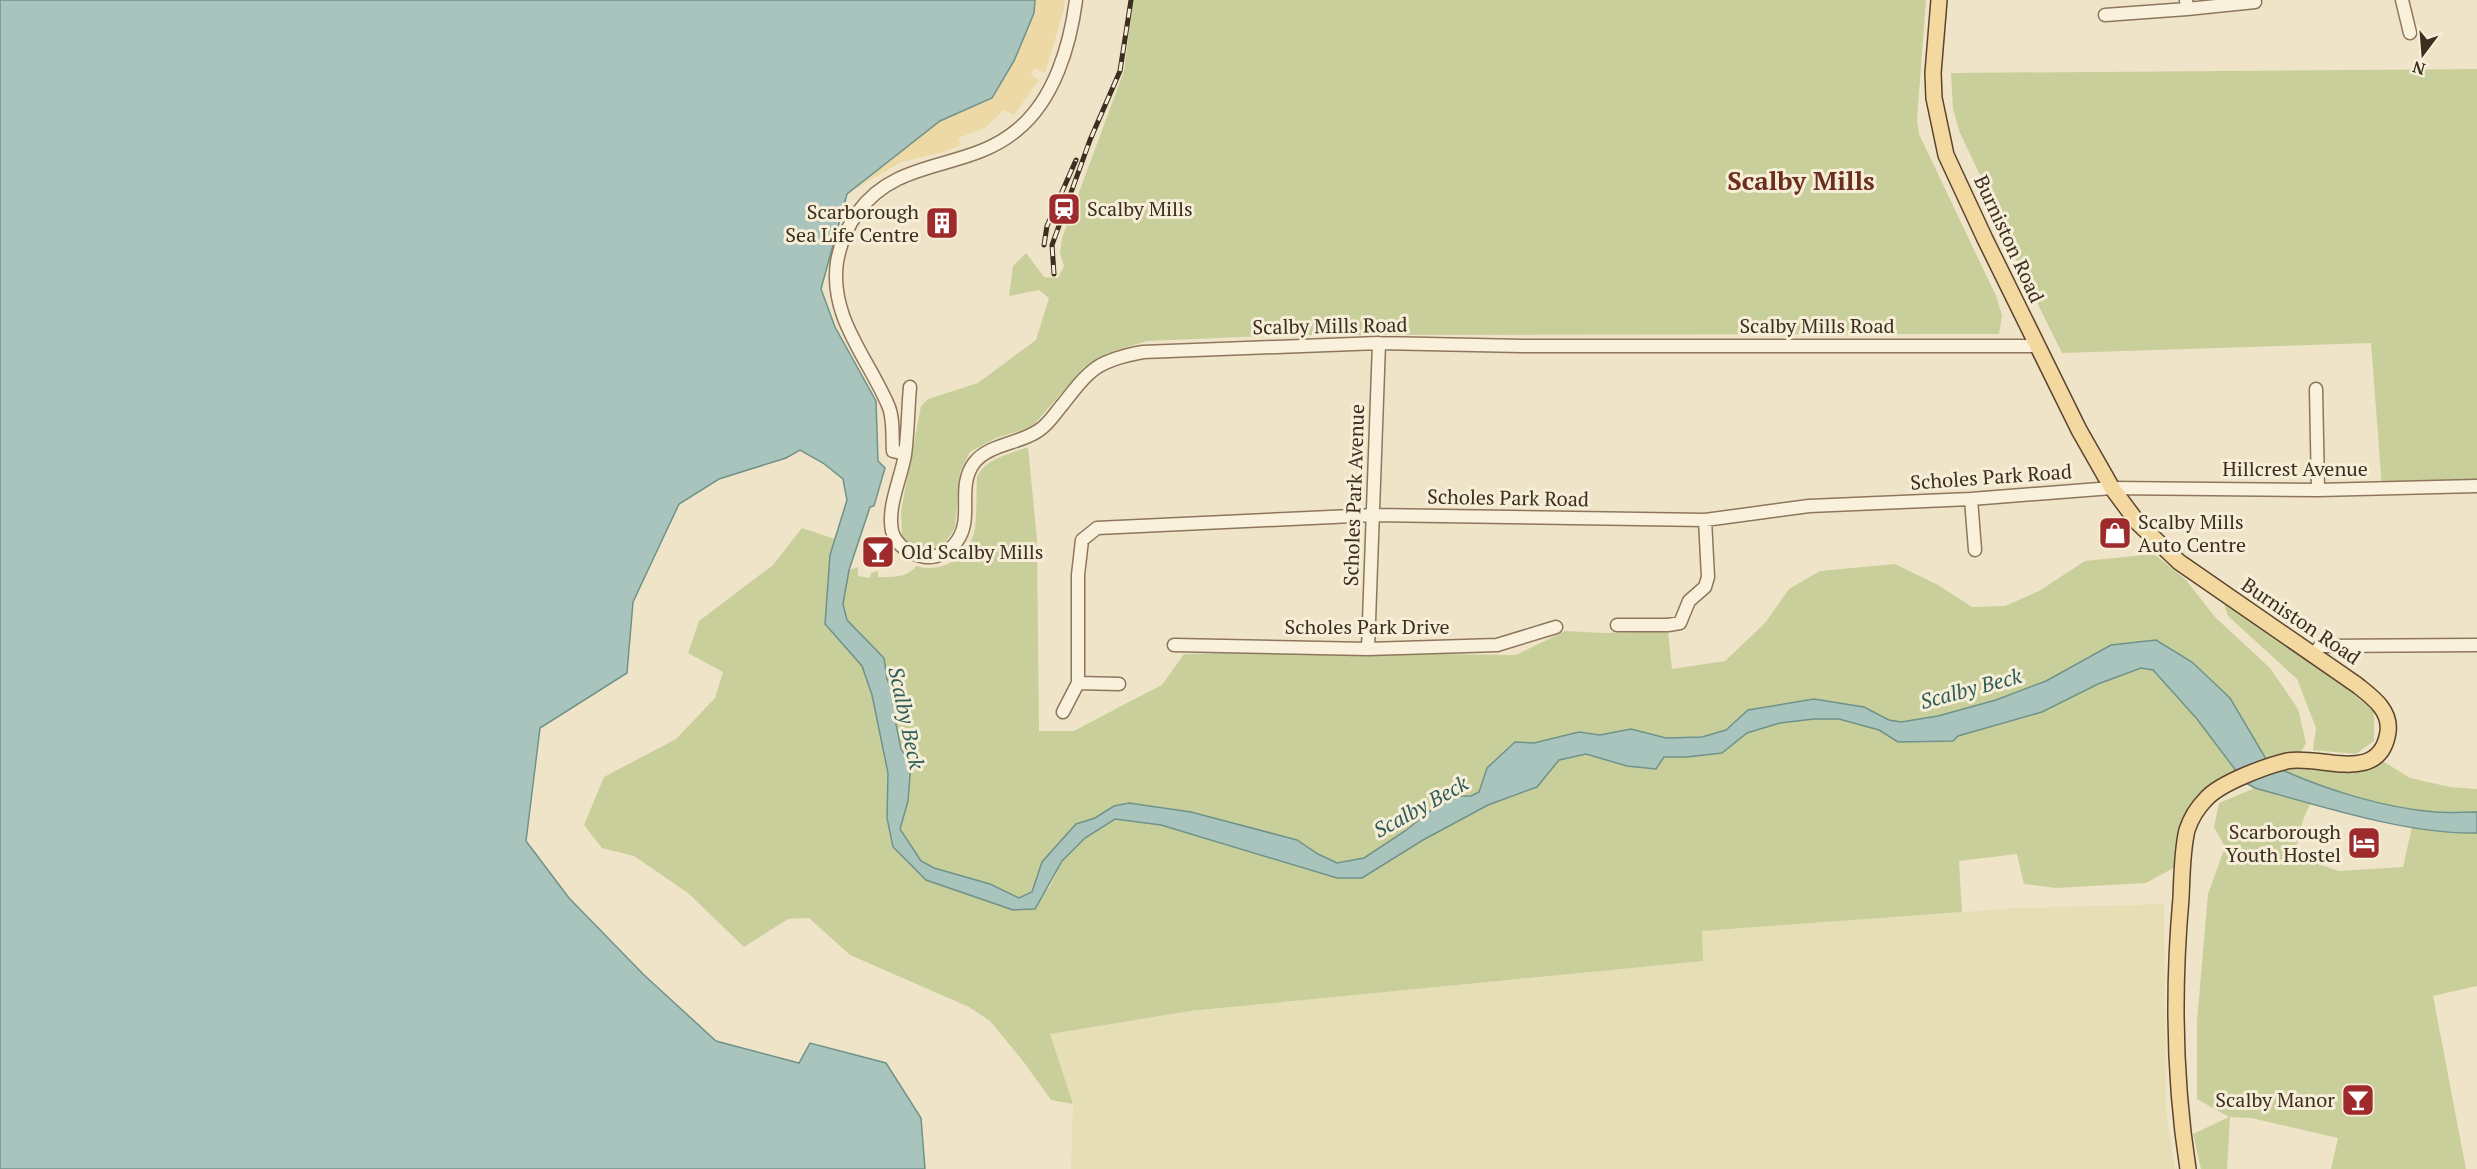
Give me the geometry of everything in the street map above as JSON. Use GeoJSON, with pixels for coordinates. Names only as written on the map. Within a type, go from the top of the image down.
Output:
{"type":"FeatureCollection","features":[{"type":"Feature","properties":{"kind":"main road","name":"Burniston Road"},"geometry":{"type":"LineString","coordinates":[[1939,0],[1933,73],[1934,98],[1946,154],[2079,430],[2112,488],[2138,523],[2179,562],[2314,653],[2373,697],[2383,709],[2387,720],[2386,740],[2373,757],[2366,762],[2353,765],[2303,760],[2278,764],[2229,784],[2208,797],[2192,818],[2187,833],[2177,944],[2176,1028],[2179,1104],[2188,1169]]}},
{"type":"Feature","properties":{"kind":"street"},"geometry":{"type":"LineString","coordinates":[[905,453],[893,451],[890,408],[841,315],[836,290],[837,262],[843,239],[868,199],[888,182],[909,173],[976,154],[1018,130],[1041,103],[1054,81],[1065,52],[1076,0]]}},
{"type":"Feature","properties":{"kind":"street"},"geometry":{"type":"LineString","coordinates":[[2402,0],[2410,33]]}},
{"type":"Feature","properties":{"kind":"street"},"geometry":{"type":"LineString","coordinates":[[2105,15],[2187,4],[2255,2]]}},
{"type":"Feature","properties":{"kind":"street","name":"Scalby Mills Road"},"geometry":{"type":"LineString","coordinates":[[910,387],[905,453],[892,512],[892,530],[906,550],[929,558],[951,548],[962,532],[965,519],[964,489],[968,475],[980,456],[1030,436],[1042,428],[1090,373],[1113,357],[1143,352],[1379,343],[1522,346],[2038,346]]}},
{"type":"Feature","properties":{"kind":"street","name":"Scholes Park Avenue"},"geometry":{"type":"LineString","coordinates":[[1368,649],[1379,343]]}},
{"type":"Feature","properties":{"kind":"street"},"geometry":{"type":"LineString","coordinates":[[2316,388],[2318,490]]}},
{"type":"Feature","properties":{"kind":"street","name":"Hillcrest Avenue"},"geometry":{"type":"LineString","coordinates":[[2112,488],[2318,490],[2477,486]]}},
{"type":"Feature","properties":{"kind":"street","name":"Scholes Park Road"},"geometry":{"type":"LineString","coordinates":[[1063,712],[1078,682],[1078,575],[1082,540],[1097,528],[1374,515],[1705,520],[1809,506],[1971,499],[2112,488]]}},
{"type":"Feature","properties":{"kind":"street"},"geometry":{"type":"LineString","coordinates":[[1971,499],[1975,550]]}},
{"type":"Feature","properties":{"kind":"street"},"geometry":{"type":"LineString","coordinates":[[1617,626],[1680,623],[1689,601],[1705,587],[1708,578],[1705,520]]}},
{"type":"Feature","properties":{"kind":"street","name":"Scholes Park Drive"},"geometry":{"type":"LineString","coordinates":[[1174,645],[1368,649],[1497,645],[1556,627]]}},
{"type":"Feature","properties":{"kind":"street"},"geometry":{"type":"LineString","coordinates":[[2314,653],[2320,646],[2477,645]]}},
{"type":"Feature","properties":{"kind":"street"},"geometry":{"type":"LineString","coordinates":[[1078,682],[1119,684]]}},
{"type":"Feature","properties":{"kind":"shaded area"},"geometry":{"type":"Polygon","coordinates":[[[2164,904],[2166,1110],[2175,1169],[1071,1169],[1073,1104],[1050,1034],[1190,1011],[1703,961],[1701,931],[2019,908],[2164,904]]]}},
{"type":"Feature","properties":{"kind":"green space"},"geometry":{"type":"Polygon","coordinates":[[[1133,0],[1926,0],[1917,120],[1919,134],[1997,298],[2002,316],[1999,334],[1291,335],[1147,341],[1107,353],[1083,368],[1032,427],[996,438],[970,452],[960,472],[955,528],[944,544],[932,550],[915,548],[902,537],[901,511],[921,406],[928,399],[978,383],[1036,340],[1049,298],[1039,290],[1009,296],[1013,266],[1026,253],[1044,277],[1058,278],[1064,266],[1060,253],[1062,238],[1124,71],[1133,0]]]}},
{"type":"Feature","properties":{"kind":"green space"},"geometry":{"type":"Polygon","coordinates":[[[2477,69],[2477,486],[2382,488],[2371,343],[2062,353],[2009,246],[2009,236],[1960,133],[1953,109],[1951,73],[2477,69]]]}},
{"type":"Feature","properties":{"kind":"green space"},"geometry":{"type":"Polygon","coordinates":[[[1028,447],[1037,539],[1039,731],[1074,731],[1162,685],[1184,654],[1297,652],[1516,655],[1565,631],[1603,633],[1668,631],[1672,669],[1725,661],[1765,623],[1789,589],[1820,571],[1895,564],[1938,585],[1972,607],[2005,606],[2039,591],[2085,561],[2154,554],[2186,580],[2215,617],[2270,668],[2298,709],[2306,743],[2301,752],[2281,756],[2269,764],[2230,698],[2192,662],[2156,640],[2089,656],[2046,681],[1996,700],[1938,716],[1902,722],[1889,720],[1864,707],[1814,699],[1749,710],[1726,730],[1702,737],[1666,738],[1631,729],[1600,735],[1579,732],[1534,743],[1515,742],[1487,768],[1479,792],[1443,804],[1425,814],[1378,850],[1352,862],[1332,862],[1321,857],[1300,841],[1274,833],[1114,806],[1095,818],[1076,824],[1042,862],[1032,892],[1019,898],[990,884],[934,868],[921,861],[900,829],[908,801],[911,763],[901,750],[896,724],[897,701],[887,679],[884,658],[847,620],[843,604],[849,570],[858,567],[858,576],[870,578],[871,573],[878,571],[878,577],[899,576],[909,573],[916,566],[926,568],[945,565],[962,554],[968,547],[975,528],[977,477],[992,461],[1028,447]]]}},
{"type":"Feature","properties":{"kind":"green space"},"geometry":{"type":"Polygon","coordinates":[[[802,528],[835,539],[830,555],[825,624],[862,666],[872,695],[888,773],[887,818],[926,880],[1013,910],[1049,888],[1062,861],[1085,838],[1115,819],[1161,825],[1337,878],[1362,878],[1423,840],[1488,805],[1537,787],[1558,760],[1586,754],[1627,766],[1664,757],[1722,753],[1747,733],[1780,723],[1814,719],[1839,719],[1879,730],[1898,742],[1953,741],[1958,736],[2042,712],[2098,684],[2141,668],[2153,670],[2197,719],[2240,776],[2213,784],[2177,866],[2146,883],[2056,888],[2024,884],[2017,854],[1959,861],[1962,912],[1702,931],[1703,961],[1190,1011],[1050,1034],[1073,1104],[1051,1100],[990,1021],[969,1007],[850,955],[809,918],[788,919],[744,947],[688,893],[634,856],[602,848],[584,825],[604,777],[676,739],[715,698],[723,672],[688,653],[699,621],[773,565],[802,528]]]}},
{"type":"Feature","properties":{"kind":"green space"},"geometry":{"type":"Polygon","coordinates":[[[2224,604],[2345,686],[2374,712],[2374,741],[2356,754],[2313,750],[2316,728],[2297,679],[2228,616],[2224,604]]]}},
{"type":"Feature","properties":{"kind":"green space"},"geometry":{"type":"Polygon","coordinates":[[[2381,760],[2410,778],[2450,787],[2477,789],[2477,812],[2435,812],[2396,807],[2336,791],[2280,769],[2381,760]]]}},
{"type":"Feature","properties":{"kind":"green space"},"geometry":{"type":"Polygon","coordinates":[[[2255,788],[2310,804],[2303,820],[2294,856],[2339,871],[2403,867],[2412,827],[2477,833],[2477,986],[2433,996],[2466,1169],[2331,1169],[2338,1138],[2251,1118],[2230,1117],[2227,1169],[2201,1169],[2193,1134],[2229,1117],[2197,1099],[2197,1021],[2208,894],[2225,847],[2214,827],[2219,803],[2255,788]]]}},
{"type":"Feature","properties":{"kind":"sand"},"geometry":{"type":"Polygon","coordinates":[[[1035,0],[1065,0],[1064,9],[1045,73],[1035,68],[1031,74],[1039,80],[1014,115],[1004,110],[985,128],[958,138],[961,145],[944,152],[901,162],[847,194],[940,121],[992,98],[1014,61],[1034,13],[1035,0]]]}},
{"type":"Feature","properties":{"kind":"water"},"geometry":{"type":"Polygon","coordinates":[[[0,0],[1035,0],[1034,13],[1014,61],[992,98],[940,121],[847,194],[821,289],[835,327],[876,401],[878,461],[885,468],[874,506],[870,507],[849,570],[843,604],[847,620],[884,658],[887,679],[897,701],[896,724],[901,749],[911,763],[908,801],[900,829],[921,861],[934,868],[990,884],[1019,898],[1032,892],[1042,862],[1076,824],[1095,818],[1114,806],[1129,803],[1191,812],[1297,840],[1337,863],[1364,858],[1405,831],[1434,808],[1460,796],[1471,796],[1479,792],[1487,768],[1515,742],[1534,743],[1579,732],[1600,735],[1631,729],[1666,738],[1702,737],[1726,730],[1748,710],[1814,699],[1864,707],[1889,720],[1901,722],[1938,716],[1996,700],[2046,681],[2111,645],[2156,640],[2192,662],[2230,698],[2269,764],[2240,776],[2197,719],[2153,670],[2141,668],[2098,684],[2042,712],[1958,736],[1953,741],[1898,742],[1879,730],[1839,719],[1814,719],[1780,723],[1747,733],[1722,753],[1664,757],[1656,769],[1627,766],[1586,754],[1559,760],[1537,787],[1488,805],[1423,840],[1362,878],[1337,878],[1161,825],[1115,819],[1085,838],[1062,861],[1035,909],[1013,910],[926,880],[893,847],[887,818],[888,773],[872,695],[862,666],[825,624],[830,555],[847,500],[843,479],[823,463],[800,450],[786,458],[719,479],[679,504],[633,602],[627,673],[540,728],[526,841],[569,898],[644,975],[716,1041],[799,1063],[810,1043],[886,1063],[921,1118],[925,1169],[0,1169],[0,0]]]}},
{"type":"Feature","properties":{"kind":"water"},"geometry":{"type":"Polygon","coordinates":[[[2280,769],[2336,791],[2396,807],[2435,812],[2477,812],[2477,833],[2423,829],[2365,818],[2255,788],[2246,783],[2280,769]]]}},
{"type":"Feature","properties":{"kind":"railway"},"geometry":{"type":"LineString","coordinates":[[1054,274],[1052,245],[1090,140],[1120,71],[1131,0]]}},
{"type":"Feature","properties":{"kind":"railway"},"geometry":{"type":"LineString","coordinates":[[1044,245],[1047,226],[1076,160]]}},
{"type":"Feature","properties":{"kind":"place","name":"Scalby Mills"},"geometry":{"type":"Point","coordinates":[1064,209]}},
{"type":"Feature","properties":{"kind":"place","name":"Scarborough Sea Life Centre"},"geometry":{"type":"Point","coordinates":[942,223]}},
{"type":"Feature","properties":{"kind":"place","name":"Scalby Mills Auto Centre"},"geometry":{"type":"Point","coordinates":[2115,533]}},
{"type":"Feature","properties":{"kind":"place","name":"Old Scalby Mills"},"geometry":{"type":"Point","coordinates":[878,552]}},
{"type":"Feature","properties":{"kind":"place","name":"Scarborough Youth Hostel"},"geometry":{"type":"Point","coordinates":[2364,843]}},
{"type":"Feature","properties":{"kind":"place","name":"Scalby Manor"},"geometry":{"type":"Point","coordinates":[2358,1100]}},
{"type":"Feature","properties":{"kind":"district","name":"Scalby Mills"},"geometry":{"type":"Point","coordinates":[1801,181]}},
{"type":"Feature","properties":{"kind":"water label","name":"Scalby Beck"},"geometry":{"type":"Point","coordinates":[1971,689]}},
{"type":"Feature","properties":{"kind":"water label","name":"Scalby Beck"},"geometry":{"type":"Point","coordinates":[906,718]}},
{"type":"Feature","properties":{"kind":"water label","name":"Scalby Beck"},"geometry":{"type":"Point","coordinates":[1421,807]}}]}
